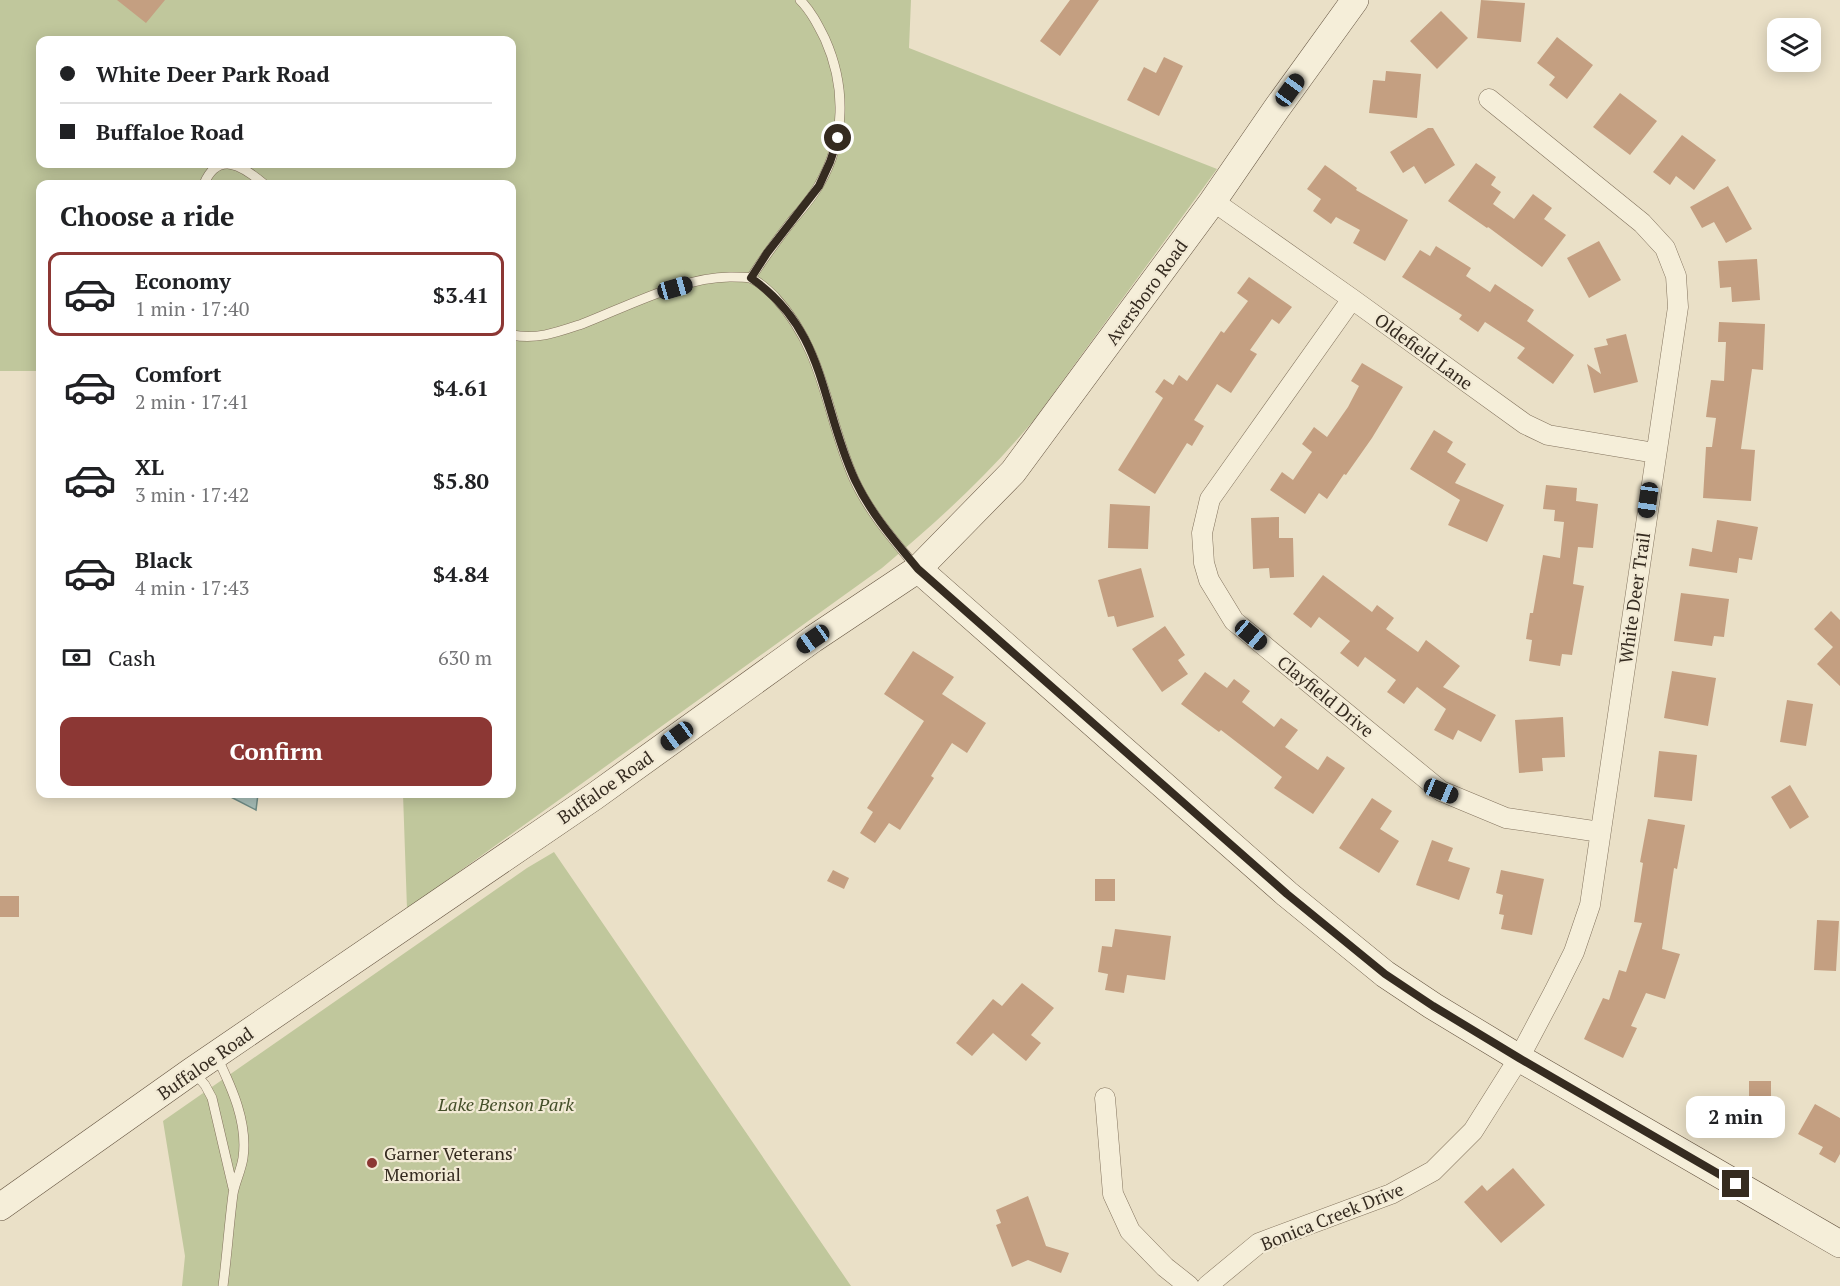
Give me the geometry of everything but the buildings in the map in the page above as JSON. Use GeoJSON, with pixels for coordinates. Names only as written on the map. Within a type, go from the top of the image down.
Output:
{"type":"FeatureCollection","features":[{"type":"Feature","properties":{"kind":"street","name":"Aversboro Road"},"geometry":{"type":"LineString","coordinates":[[918,569],[1013,472],[1213,201],[1355,0]]}},
{"type":"Feature","properties":{"kind":"street","name":"White Deer Trail"},"geometry":{"type":"LineString","coordinates":[[1489,99],[1642,223],[1665,248],[1676,276],[1678,307],[1590,905],[1574,952],[1519,1058]]}},
{"type":"Feature","properties":{"kind":"street","name":"Oldefield Lane"},"geometry":{"type":"LineString","coordinates":[[1213,201],[1525,424],[1548,435],[1655,453]]}},
{"type":"Feature","properties":{"kind":"street","name":"Clayfield Drive"},"geometry":{"type":"LineString","coordinates":[[1352,299],[1210,499],[1202,533],[1204,563],[1209,580],[1234,621],[1441,791],[1506,818],[1600,831]]}},
{"type":"Feature","properties":{"kind":"street","name":"Buffaloe Road"},"geometry":{"type":"LineString","coordinates":[[0,1207],[192,1071],[595,796],[741,689],[918,569]]}},
{"type":"Feature","properties":{"kind":"street"},"geometry":{"type":"LineString","coordinates":[[918,569],[1287,894],[1385,974],[1519,1058],[1840,1244]]}},
{"type":"Feature","properties":{"kind":"street","name":"Bonica Creek Drive"},"geometry":{"type":"LineString","coordinates":[[1207,1286],[1259,1244],[1391,1194],[1433,1171],[1473,1131],[1519,1058]]}},
{"type":"Feature","properties":{"kind":"street"},"geometry":{"type":"LineString","coordinates":[[1105,1098],[1113,1194],[1130,1231],[1165,1267],[1189,1286]]}},
{"type":"Feature","properties":{"kind":"lane"},"geometry":{"type":"LineString","coordinates":[[751,278],[767,253],[819,186],[838,138],[841,97],[838,77],[831,52],[819,25],[800,0]]}},
{"type":"Feature","properties":{"kind":"lane"},"geometry":{"type":"LineString","coordinates":[[240,168],[259,180]]}},
{"type":"Feature","properties":{"kind":"lane"},"geometry":{"type":"LineString","coordinates":[[516,336],[523,338],[549,336],[700,280],[723,277],[751,278],[770,291],[798,326],[824,383],[844,453],[855,480],[873,513],[918,569]]}},
{"type":"Feature","properties":{"kind":"lane"},"geometry":{"type":"LineString","coordinates":[[216,1055],[239,1110],[244,1135],[242,1164],[233,1190],[223,1286]]}},
{"type":"Feature","properties":{"kind":"lane"},"geometry":{"type":"LineString","coordinates":[[192,1071],[205,1085],[212,1098],[226,1151],[233,1190]]}},
{"type":"Feature","properties":{"kind":"green space"},"geometry":{"type":"Polygon","coordinates":[[[0,0],[911,0],[909,48],[1217,169],[1034,420],[980,479],[942,515],[882,568],[407,909],[403,798],[516,798],[516,180],[36,180],[36,371],[0,371],[0,0]]]}},
{"type":"Feature","properties":{"kind":"green space","name":"Lake Benson Park"},"geometry":{"type":"Polygon","coordinates":[[[554,852],[851,1286],[182,1286],[185,1256],[163,1121],[527,868],[554,852]]]}},
{"type":"Feature","properties":{"kind":"water"},"geometry":{"type":"Polygon","coordinates":[[[233,798],[258,798],[256,810],[233,798]]]}},
{"type":"Feature","properties":{"kind":"place","name":"Garner Veterans' Memorial"},"geometry":{"type":"Point","coordinates":[372,1163]}},
{"type":"Feature","properties":{"kind":"route"},"geometry":{"type":"LineString","coordinates":[[838,138],[819,186],[767,253],[751,278],[770,291],[798,326],[824,383],[844,453],[855,480],[873,513],[918,569],[1287,894],[1385,974],[1519,1058],[1736,1184]]}}]}
